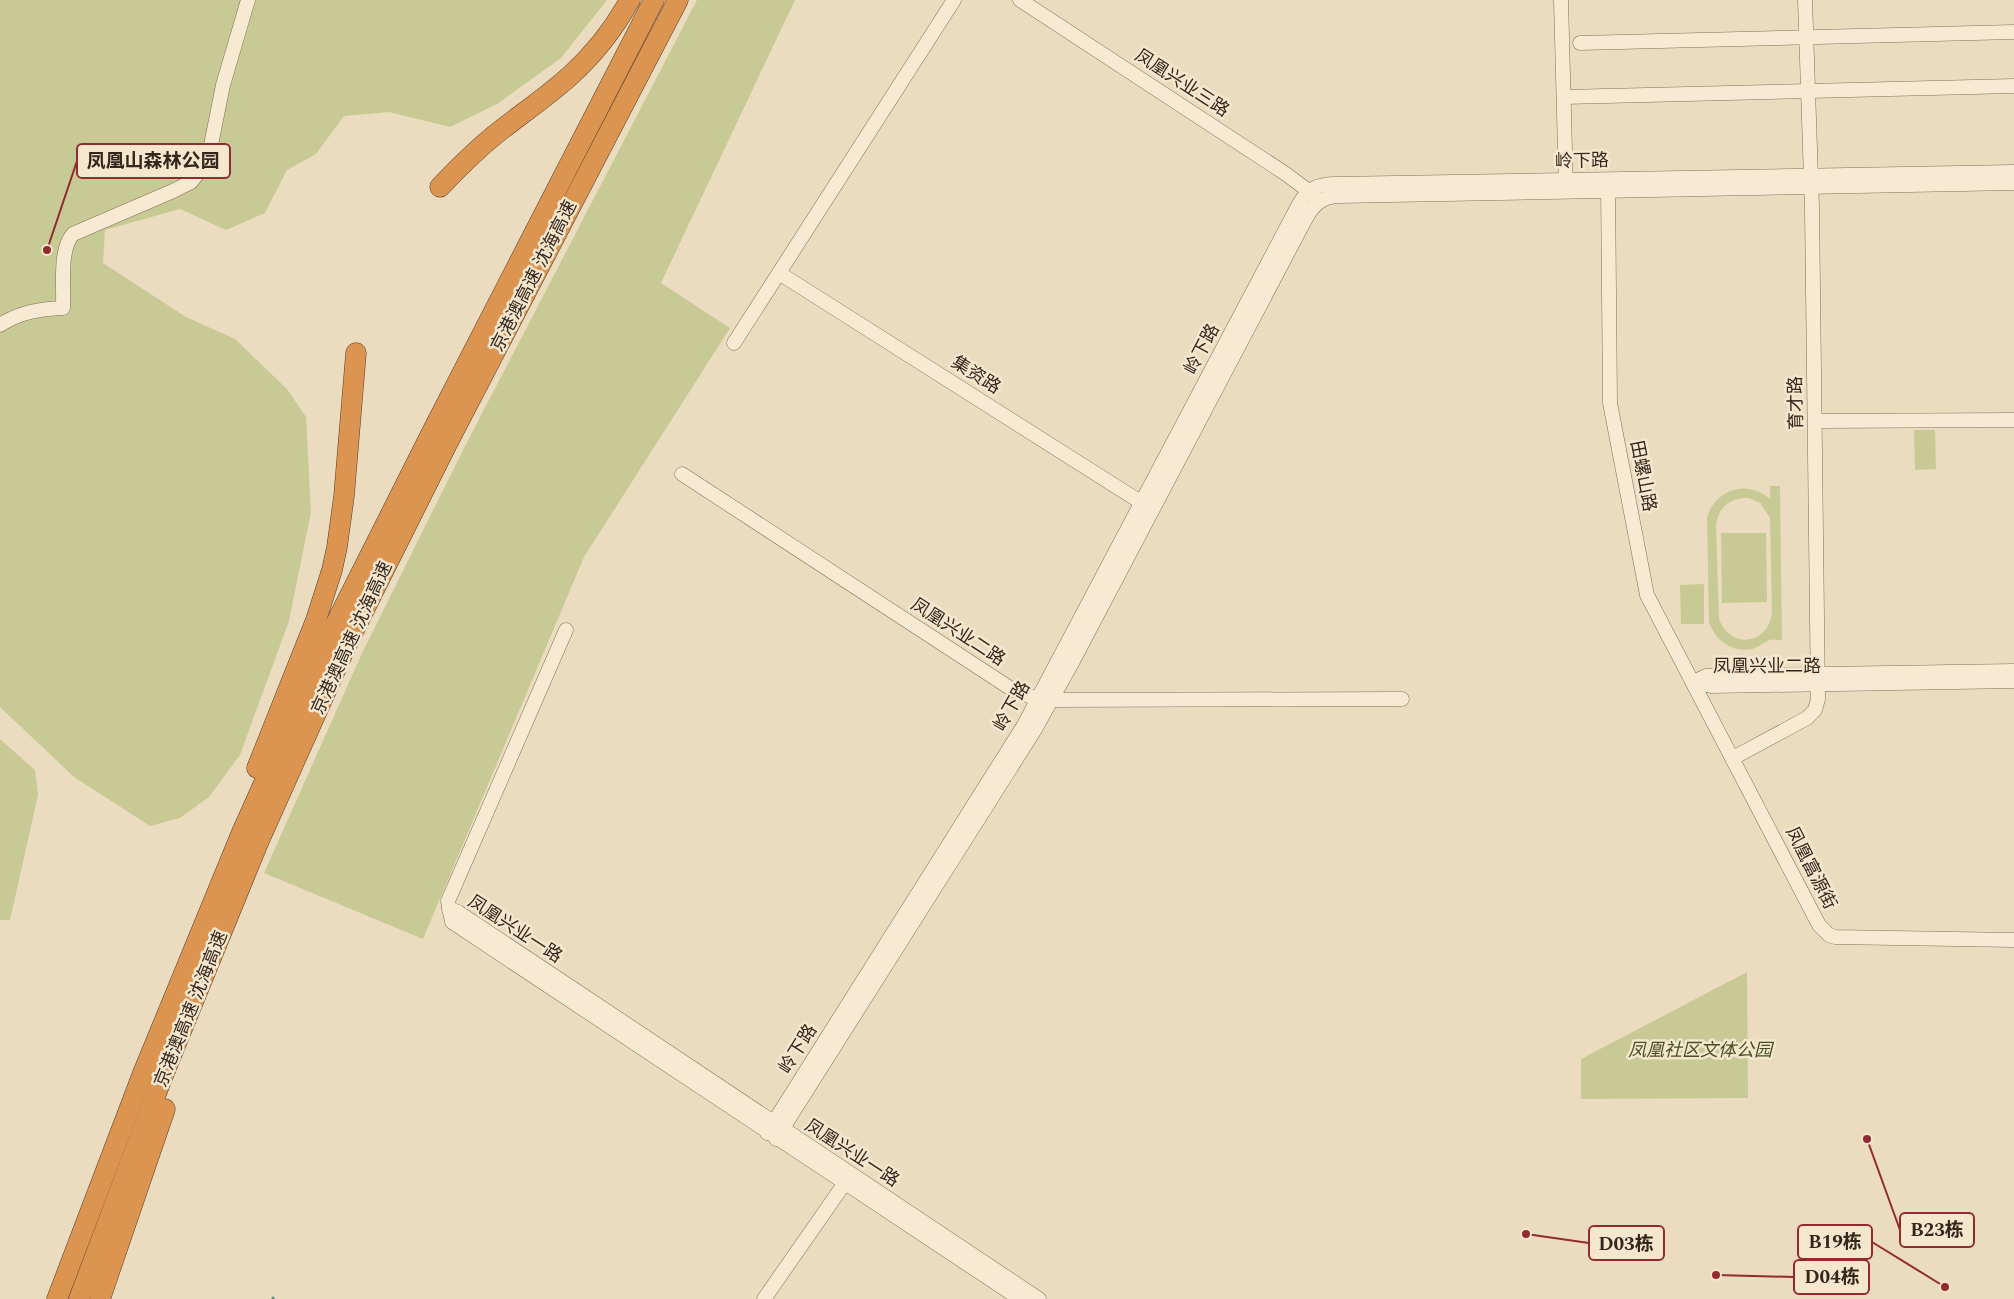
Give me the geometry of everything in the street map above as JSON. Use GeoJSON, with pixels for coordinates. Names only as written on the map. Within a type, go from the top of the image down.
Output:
{"type":"FeatureCollection","features":[{"type":"Feature","properties":{"kind":"highway"},"geometry":{"type":"LineString","coordinates":[[440,187],[456,170],[499,132],[571,75],[603,40],[630,0]]}},
{"type":"Feature","properties":{"kind":"highway","name":"京港澳高速 沈海高速"},"geometry":{"type":"LineString","coordinates":[[57,1299],[143,1073],[202,928],[242,832],[331,633],[654,0]]}},
{"type":"Feature","properties":{"kind":"highway","name":"京港澳高速 沈海高速"},"geometry":{"type":"LineString","coordinates":[[79,1299],[162,1078],[258,843],[356,626],[448,442],[678,0]]}},
{"type":"Feature","properties":{"kind":"highway"},"geometry":{"type":"LineString","coordinates":[[202,928],[224,850],[316,620],[332,570],[344,496],[356,354]]}},
{"type":"Feature","properties":{"kind":"highway"},"geometry":{"type":"LineString","coordinates":[[100,1299],[107,1274],[258,843]]}},
{"type":"Feature","properties":{"kind":"street"},"geometry":{"type":"LineString","coordinates":[[0,325],[12,317],[34,310],[64,308],[64,251],[68,240],[73,234],[173,192],[191,182],[203,167],[210,150],[223,85],[248,0]]}},
{"type":"Feature","properties":{"kind":"street"},"geometry":{"type":"LineString","coordinates":[[734,343],[954,0]]}},
{"type":"Feature","properties":{"kind":"street","name":"凤凰兴业三路"},"geometry":{"type":"LineString","coordinates":[[1020,0],[1309,190],[1321,200]]}},
{"type":"Feature","properties":{"kind":"street"},"geometry":{"type":"LineString","coordinates":[[1561,0],[1566,186]]}},
{"type":"Feature","properties":{"kind":"street","name":"育才路"},"geometry":{"type":"LineString","coordinates":[[1733,758],[1811,714],[1818,699],[1811,182],[1805,0]]}},
{"type":"Feature","properties":{"kind":"street"},"geometry":{"type":"LineString","coordinates":[[1580,43],[2014,32]]}},
{"type":"Feature","properties":{"kind":"street"},"geometry":{"type":"LineString","coordinates":[[1564,97],[2014,86]]}},
{"type":"Feature","properties":{"kind":"street","name":"岭下路"},"geometry":{"type":"LineString","coordinates":[[775,1131],[1024,725],[1045,699],[1147,506],[1309,212],[1321,200],[1338,196],[1566,186],[2013,178]]}},
{"type":"Feature","properties":{"kind":"street","name":"岭下路"},"geometry":{"type":"LineString","coordinates":[[1147,506],[1298,206],[1309,190],[1316,186],[1331,184],[1566,186]]}},
{"type":"Feature","properties":{"kind":"street","name":"田螺山路"},"geometry":{"type":"LineString","coordinates":[[1608,185],[1610,403],[1647,595],[1733,758]]}},
{"type":"Feature","properties":{"kind":"street","name":"集资路"},"geometry":{"type":"LineString","coordinates":[[779,273],[1147,506]]}},
{"type":"Feature","properties":{"kind":"street"},"geometry":{"type":"LineString","coordinates":[[1815,421],[2014,420]]}},
{"type":"Feature","properties":{"kind":"street","name":"凤凰兴业二路"},"geometry":{"type":"LineString","coordinates":[[682,474],[1012,690],[1045,699],[1402,699]]}},
{"type":"Feature","properties":{"kind":"street","name":"凤凰兴业一路"},"geometry":{"type":"LineString","coordinates":[[566,630],[448,901],[452,922],[775,1131],[1020,1299]]}},
{"type":"Feature","properties":{"kind":"street","name":"凤凰兴业二路"},"geometry":{"type":"LineString","coordinates":[[1819,679],[2014,671]]}},
{"type":"Feature","properties":{"kind":"street","name":"凤凰兴业二路"},"geometry":{"type":"LineString","coordinates":[[1693,682],[1706,676],[2014,681]]}},
{"type":"Feature","properties":{"kind":"street","name":"凤凰富源街"},"geometry":{"type":"LineString","coordinates":[[1733,758],[1819,924],[1829,935],[1844,938],[2014,940]]}},
{"type":"Feature","properties":{"kind":"street"},"geometry":{"type":"LineString","coordinates":[[764,1299],[847,1179]]}},
{"type":"Feature","properties":{"kind":"street","name":"凤凰兴业一路"},"geometry":{"type":"LineString","coordinates":[[847,1179],[1039,1299]]}},
{"type":"Feature","properties":{"kind":"green space"},"geometry":{"type":"Polygon","coordinates":[[[0,0],[607,0],[561,58],[497,104],[450,127],[389,112],[344,116],[316,154],[287,170],[265,213],[226,230],[180,209],[105,230],[103,263],[186,317],[235,339],[287,389],[306,417],[311,512],[289,621],[240,755],[209,797],[180,818],[150,826],[74,777],[0,707],[0,0]]]}},
{"type":"Feature","properties":{"kind":"green space"},"geometry":{"type":"Polygon","coordinates":[[[697,0],[795,0],[661,283],[730,328],[584,557],[423,939],[264,873],[363,651],[463,450],[697,0]]]}},
{"type":"Feature","properties":{"kind":"green space"},"geometry":{"type":"Polygon","coordinates":[[[1914,430],[1935,430],[1936,469],[1915,470],[1914,430]]]}},
{"type":"Feature","properties":{"kind":"green space"},"geometry":{"type":"Polygon","coordinates":[[[1770,486],[1780,486],[1782,640],[1770,640],[1752,649],[1738,649],[1720,640],[1709,622],[1707,517],[1711,507],[1717,500],[1733,490],[1752,489],[1770,499],[1770,486]],[[1749,498],[1731,501],[1719,513],[1716,525],[1719,619],[1724,629],[1732,636],[1740,639],[1749,640],[1757,637],[1769,623],[1772,612],[1770,518],[1760,503],[1749,498]]]}},
{"type":"Feature","properties":{"kind":"green space"},"geometry":{"type":"Polygon","coordinates":[[[1721,533],[1766,533],[1767,602],[1722,603],[1721,533]]]}},
{"type":"Feature","properties":{"kind":"green space"},"geometry":{"type":"Polygon","coordinates":[[[1704,584],[1704,624],[1681,624],[1680,585],[1704,584]]]}},
{"type":"Feature","properties":{"kind":"green space"},"geometry":{"type":"Polygon","coordinates":[[[0,739],[35,770],[38,795],[10,920],[0,920],[0,739]]]}},
{"type":"Feature","properties":{"kind":"green space","name":"凤凰社区文体公园"},"geometry":{"type":"Polygon","coordinates":[[[1747,972],[1748,1098],[1581,1099],[1581,1059],[1747,972]]]}},
{"type":"Feature","properties":{"kind":"place","name":"凤凰山森林公园"},"geometry":{"type":"Point","coordinates":[47,250]}},
{"type":"Feature","properties":{"kind":"place","name":"B23栋"},"geometry":{"type":"Point","coordinates":[1867,1139]}},
{"type":"Feature","properties":{"kind":"place","name":"D03栋"},"geometry":{"type":"Point","coordinates":[1526,1234]}},
{"type":"Feature","properties":{"kind":"place","name":"D04栋"},"geometry":{"type":"Point","coordinates":[1716,1275]}},
{"type":"Feature","properties":{"kind":"place","name":"B19栋"},"geometry":{"type":"Point","coordinates":[1945,1287]}}]}
